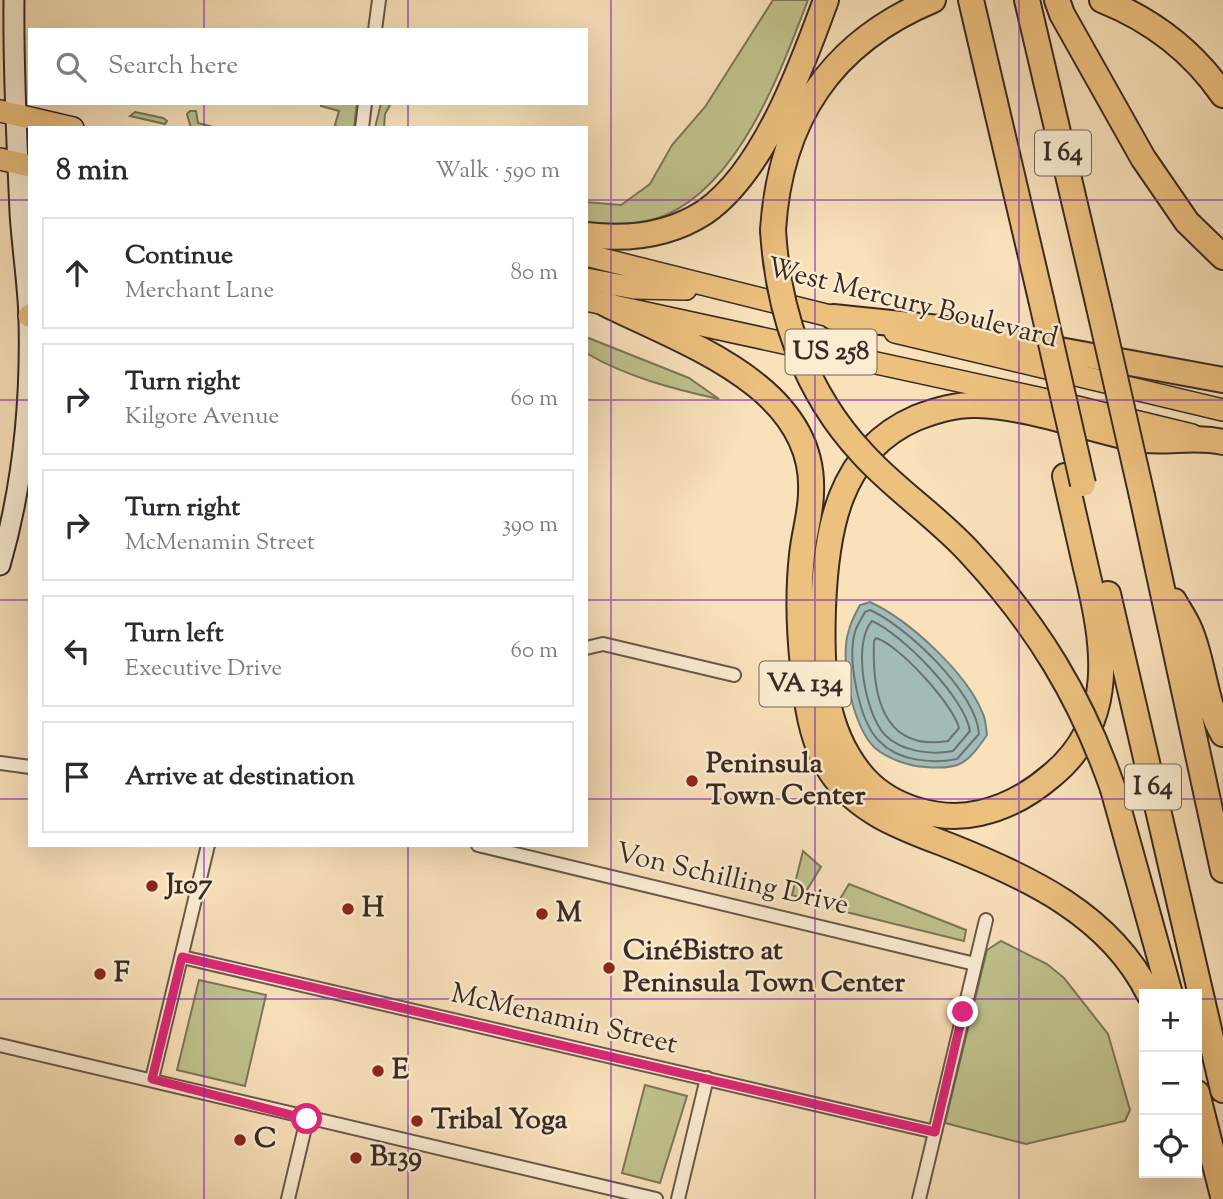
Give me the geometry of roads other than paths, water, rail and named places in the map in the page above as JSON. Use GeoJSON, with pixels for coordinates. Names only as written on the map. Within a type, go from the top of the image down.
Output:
{"type":"FeatureCollection","features":[{"type":"Feature","properties":{"kind":"highway"},"geometry":{"type":"LineString","coordinates":[[588,235],[628,237],[666,230],[705,212],[726,193],[763,144],[799,67],[826,0]]}},
{"type":"Feature","properties":{"kind":"highway"},"geometry":{"type":"LineString","coordinates":[[933,0],[894,18],[867,36],[841,59],[821,83],[794,128],[779,177],[773,230],[775,264],[781,295],[793,337],[809,377],[828,410],[862,454],[969,551],[1049,650],[1074,697],[1113,789],[1169,989]]}},
{"type":"Feature","properties":{"kind":"highway","name":"I 64"},"geometry":{"type":"LineString","coordinates":[[971,0],[1020,209],[1032,297],[1074,480],[1223,1090]]}},
{"type":"Feature","properties":{"kind":"highway","name":"I 64"},"geometry":{"type":"LineString","coordinates":[[1027,0],[1160,574],[1223,870]]}},
{"type":"Feature","properties":{"kind":"highway"},"geometry":{"type":"LineString","coordinates":[[1057,0],[1062,14],[1143,158],[1187,222],[1223,257]]}},
{"type":"Feature","properties":{"kind":"highway"},"geometry":{"type":"LineString","coordinates":[[1111,4],[1144,20],[1188,52],[1223,94]]}},
{"type":"Feature","properties":{"kind":"highway","name":"VA 134"},"geometry":{"type":"LineString","coordinates":[[596,302],[711,356],[755,383],[783,409],[803,442],[809,460],[811,486],[802,555],[800,642],[812,723],[820,752],[846,791],[867,809],[893,825],[1018,874],[1044,888],[1071,906],[1116,947],[1145,989]]}},
{"type":"Feature","properties":{"kind":"highway"},"geometry":{"type":"LineString","coordinates":[[833,317],[939,328],[1223,380]]}},
{"type":"Feature","properties":{"kind":"highway"},"geometry":{"type":"LineString","coordinates":[[1074,480],[1103,664],[1098,700],[1087,732],[1061,768],[1014,802],[993,810],[970,816],[928,813],[887,797],[868,782],[839,742],[831,716],[824,668],[824,600],[832,528],[843,492],[867,452],[903,424],[953,406],[974,404],[999,406],[1140,440],[1220,441]]}},
{"type":"Feature","properties":{"kind":"highway"},"geometry":{"type":"LineString","coordinates":[[1160,574],[1191,631],[1216,722],[1223,734]]}},
{"type":"Feature","properties":{"kind":"highway"},"geometry":{"type":"LineString","coordinates":[[1202,1113],[1223,1196]]}},
{"type":"Feature","properties":{"kind":"highway"},"geometry":{"type":"LineString","coordinates":[[1202,1147],[1217,1199]]}},
{"type":"Feature","properties":{"kind":"main road"},"geometry":{"type":"LineString","coordinates":[[8,112],[65,126]]}},
{"type":"Feature","properties":{"kind":"main road","name":"West Mercury Boulevard"},"geometry":{"type":"LineString","coordinates":[[588,255],[1223,410]]}},
{"type":"Feature","properties":{"kind":"main road"},"geometry":{"type":"LineString","coordinates":[[588,279],[634,288],[734,291]]}},
{"type":"Feature","properties":{"kind":"main road","name":"US 258"},"geometry":{"type":"LineString","coordinates":[[596,302],[1056,402],[1220,441]]}},
{"type":"Feature","properties":{"kind":"street"},"geometry":{"type":"LineString","coordinates":[[14,0],[8,112],[16,163],[28,294]]}},
{"type":"Feature","properties":{"kind":"street"},"geometry":{"type":"LineString","coordinates":[[375,28],[379,0]]}},
{"type":"Feature","properties":{"kind":"street"},"geometry":{"type":"LineString","coordinates":[[362,126],[365,105]]}},
{"type":"Feature","properties":{"kind":"street"},"geometry":{"type":"LineString","coordinates":[[0,565],[15,505],[26,411],[28,364]]}},
{"type":"Feature","properties":{"kind":"street"},"geometry":{"type":"LineString","coordinates":[[588,648],[603,644],[734,675]]}},
{"type":"Feature","properties":{"kind":"street"},"geometry":{"type":"LineString","coordinates":[[0,763],[28,767]]}},
{"type":"Feature","properties":{"kind":"street"},"geometry":{"type":"LineString","coordinates":[[152,1079],[208,847]]}},
{"type":"Feature","properties":{"kind":"street","name":"Von Schilling Drive"},"geometry":{"type":"LineString","coordinates":[[486,847],[975,964]]}},
{"type":"Feature","properties":{"kind":"street"},"geometry":{"type":"LineString","coordinates":[[919,1199],[986,920]]}},
{"type":"Feature","properties":{"kind":"street","name":"McMenamin Street"},"geometry":{"type":"LineString","coordinates":[[182,957],[935,1132]]}},
{"type":"Feature","properties":{"kind":"street"},"geometry":{"type":"LineString","coordinates":[[0,1045],[656,1199]]}},
{"type":"Feature","properties":{"kind":"street"},"geometry":{"type":"LineString","coordinates":[[678,1199],[706,1078]]}},
{"type":"Feature","properties":{"kind":"street"},"geometry":{"type":"LineString","coordinates":[[288,1199],[307,1119]]}},
{"type":"Feature","properties":{"kind":"water"},"geometry":{"type":"Polygon","coordinates":[[[870,602],[902,621],[935,649],[975,698],[984,716],[987,735],[974,753],[962,763],[937,768],[906,763],[880,752],[867,738],[854,709],[850,692],[846,642],[852,620],[860,605],[870,602]]]}},
{"type":"Feature","properties":{"kind":"place","name":"Peninsula Town Center"},"geometry":{"type":"Point","coordinates":[692,781]}},
{"type":"Feature","properties":{"kind":"place","name":"J107"},"geometry":{"type":"Point","coordinates":[152,886]}},
{"type":"Feature","properties":{"kind":"place","name":"H"},"geometry":{"type":"Point","coordinates":[348,909]}},
{"type":"Feature","properties":{"kind":"place","name":"M"},"geometry":{"type":"Point","coordinates":[542,914]}},
{"type":"Feature","properties":{"kind":"place","name":"CinéBistro at Peninsula Town Center"},"geometry":{"type":"Point","coordinates":[609,968]}},
{"type":"Feature","properties":{"kind":"place","name":"F"},"geometry":{"type":"Point","coordinates":[100,974]}},
{"type":"Feature","properties":{"kind":"place","name":"E"},"geometry":{"type":"Point","coordinates":[378,1071]}},
{"type":"Feature","properties":{"kind":"place","name":"Tribal Yoga"},"geometry":{"type":"Point","coordinates":[417,1121]}},
{"type":"Feature","properties":{"kind":"place","name":"C"},"geometry":{"type":"Point","coordinates":[240,1140]}},
{"type":"Feature","properties":{"kind":"place","name":"B139"},"geometry":{"type":"Point","coordinates":[356,1158]}}]}
